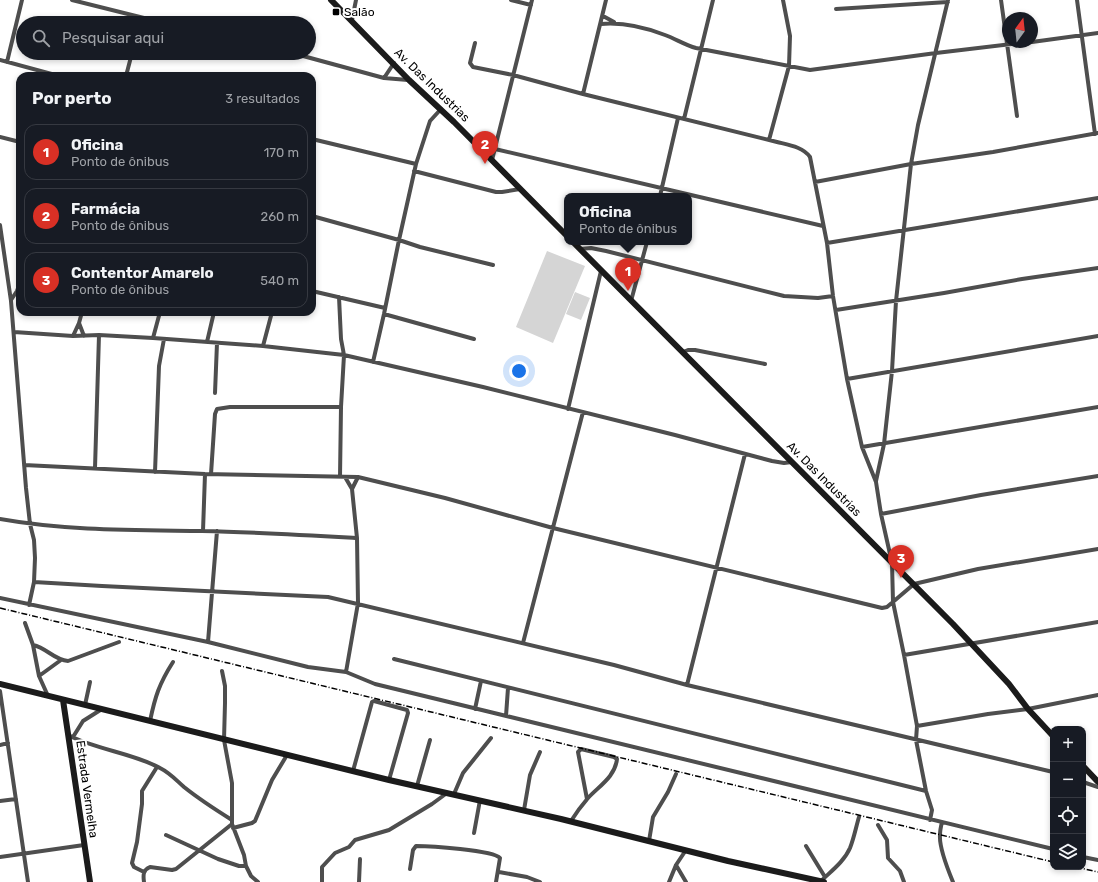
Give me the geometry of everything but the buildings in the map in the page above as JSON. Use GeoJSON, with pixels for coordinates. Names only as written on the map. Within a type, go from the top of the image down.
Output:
{"type":"FeatureCollection","features":[{"type":"Feature","properties":{"kind":"main road","name":"Av. Das Industrias"},"geometry":{"type":"LineString","coordinates":[[331,0],[409,80],[492,160],[564,233]]}},
{"type":"Feature","properties":{"kind":"main road","name":"Av. Das Industrias"},"geometry":{"type":"LineString","coordinates":[[576,245],[914,584],[1009,684],[1028,709],[1050,733]]}},
{"type":"Feature","properties":{"kind":"main road"},"geometry":{"type":"LineString","coordinates":[[0,684],[389,780],[571,821],[736,863],[822,880]]}},
{"type":"Feature","properties":{"kind":"main road","name":"Estrada Vermelha"},"geometry":{"type":"LineString","coordinates":[[63,700],[70,736],[90,882]]}},
{"type":"Feature","properties":{"kind":"main road"},"geometry":{"type":"LineString","coordinates":[[1086,769],[1098,782]]}},
{"type":"Feature","properties":{"kind":"street"},"geometry":{"type":"LineString","coordinates":[[18,16],[22,0]]}},
{"type":"Feature","properties":{"kind":"street"},"geometry":{"type":"LineString","coordinates":[[72,0],[89,2],[135,16]]}},
{"type":"Feature","properties":{"kind":"street"},"geometry":{"type":"LineString","coordinates":[[352,20],[356,0]]}},
{"type":"Feature","properties":{"kind":"street"},"geometry":{"type":"LineString","coordinates":[[511,0],[531,5]]}},
{"type":"Feature","properties":{"kind":"street"},"geometry":{"type":"LineString","coordinates":[[492,160],[532,0]]}},
{"type":"Feature","properties":{"kind":"street"},"geometry":{"type":"LineString","coordinates":[[583,94],[606,0]]}},
{"type":"Feature","properties":{"kind":"street"},"geometry":{"type":"LineString","coordinates":[[684,119],[713,0]]}},
{"type":"Feature","properties":{"kind":"street"},"geometry":{"type":"LineString","coordinates":[[768,140],[789,66],[790,36],[783,0]]}},
{"type":"Feature","properties":{"kind":"street"},"geometry":{"type":"LineString","coordinates":[[1001,0],[1003,12]]}},
{"type":"Feature","properties":{"kind":"street"},"geometry":{"type":"LineString","coordinates":[[815,182],[911,164],[993,152],[1097,134],[1077,0]]}},
{"type":"Feature","properties":{"kind":"street"},"geometry":{"type":"LineString","coordinates":[[836,9],[948,1],[918,125],[911,164],[896,301],[892,371],[884,444],[876,482]]}},
{"type":"Feature","properties":{"kind":"street"},"geometry":{"type":"LineString","coordinates":[[602,16],[614,22]]}},
{"type":"Feature","properties":{"kind":"street"},"geometry":{"type":"LineString","coordinates":[[601,24],[614,22],[630,24],[666,35],[682,44],[762,62],[815,70],[1002,46]]}},
{"type":"Feature","properties":{"kind":"street"},"geometry":{"type":"LineString","coordinates":[[7,62],[16,25]]}},
{"type":"Feature","properties":{"kind":"street"},"geometry":{"type":"LineString","coordinates":[[1038,41],[1098,33]]}},
{"type":"Feature","properties":{"kind":"street"},"geometry":{"type":"LineString","coordinates":[[475,43],[470,63],[478,68],[768,140],[806,152],[810,157],[826,243],[847,379],[862,447],[876,482],[881,514],[892,563],[894,602],[916,726],[916,740],[926,791],[932,810],[930,820]]}},
{"type":"Feature","properties":{"kind":"street"},"geometry":{"type":"LineString","coordinates":[[1007,48],[1017,116]]}},
{"type":"Feature","properties":{"kind":"street"},"geometry":{"type":"LineString","coordinates":[[0,60],[44,72]]}},
{"type":"Feature","properties":{"kind":"street"},"geometry":{"type":"LineString","coordinates":[[127,72],[130,60]]}},
{"type":"Feature","properties":{"kind":"street"},"geometry":{"type":"LineString","coordinates":[[316,60],[384,78],[409,80]]}},
{"type":"Feature","properties":{"kind":"street"},"geometry":{"type":"LineString","coordinates":[[384,78],[394,63]]}},
{"type":"Feature","properties":{"kind":"street"},"geometry":{"type":"LineString","coordinates":[[372,362],[384,314],[414,171],[430,121],[440,109]]}},
{"type":"Feature","properties":{"kind":"street"},"geometry":{"type":"LineString","coordinates":[[661,193],[678,118]]}},
{"type":"Feature","properties":{"kind":"street"},"geometry":{"type":"LineString","coordinates":[[0,137],[16,141]]}},
{"type":"Feature","properties":{"kind":"street"},"geometry":{"type":"LineString","coordinates":[[316,140],[416,164]]}},
{"type":"Feature","properties":{"kind":"street"},"geometry":{"type":"LineString","coordinates":[[495,149],[679,193]]}},
{"type":"Feature","properties":{"kind":"street"},"geometry":{"type":"LineString","coordinates":[[414,171],[496,192],[520,189]]}},
{"type":"Feature","properties":{"kind":"street"},"geometry":{"type":"LineString","coordinates":[[692,196],[823,226]]}},
{"type":"Feature","properties":{"kind":"street"},"geometry":{"type":"LineString","coordinates":[[826,243],[1098,198]]}},
{"type":"Feature","properties":{"kind":"street"},"geometry":{"type":"LineString","coordinates":[[316,217],[420,247],[493,265]]}},
{"type":"Feature","properties":{"kind":"street"},"geometry":{"type":"LineString","coordinates":[[0,225],[11,301],[24,465],[30,524],[34,540],[34,582],[29,605]]}},
{"type":"Feature","properties":{"kind":"street"},"geometry":{"type":"LineString","coordinates":[[631,301],[647,245]]}},
{"type":"Feature","properties":{"kind":"street"},"geometry":{"type":"LineString","coordinates":[[580,249],[591,248],[600,250],[784,296],[818,298],[833,296]]}},
{"type":"Feature","properties":{"kind":"street"},"geometry":{"type":"LineString","coordinates":[[836,310],[1098,268]]}},
{"type":"Feature","properties":{"kind":"street"},"geometry":{"type":"LineString","coordinates":[[568,409],[601,271]]}},
{"type":"Feature","properties":{"kind":"street"},"geometry":{"type":"LineString","coordinates":[[316,292],[385,308]]}},
{"type":"Feature","properties":{"kind":"street"},"geometry":{"type":"LineString","coordinates":[[11,301],[16,293]]}},
{"type":"Feature","properties":{"kind":"street"},"geometry":{"type":"LineString","coordinates":[[340,297],[341,339],[344,355],[341,407],[340,477]]}},
{"type":"Feature","properties":{"kind":"street"},"geometry":{"type":"LineString","coordinates":[[384,314],[474,340]]}},
{"type":"Feature","properties":{"kind":"street"},"geometry":{"type":"LineString","coordinates":[[73,336],[81,316]]}},
{"type":"Feature","properties":{"kind":"street"},"geometry":{"type":"LineString","coordinates":[[153,338],[159,316]]}},
{"type":"Feature","properties":{"kind":"street"},"geometry":{"type":"LineString","coordinates":[[207,342],[213,316]]}},
{"type":"Feature","properties":{"kind":"street"},"geometry":{"type":"LineString","coordinates":[[263,346],[271,316]]}},
{"type":"Feature","properties":{"kind":"street"},"geometry":{"type":"LineString","coordinates":[[80,322],[84,336]]}},
{"type":"Feature","properties":{"kind":"street"},"geometry":{"type":"LineString","coordinates":[[14,332],[73,336],[99,335],[153,338],[217,344],[263,346],[344,355],[583,412],[780,463],[792,462]]}},
{"type":"Feature","properties":{"kind":"street"},"geometry":{"type":"LineString","coordinates":[[95,468],[99,335]]}},
{"type":"Feature","properties":{"kind":"street"},"geometry":{"type":"LineString","coordinates":[[847,379],[1098,336]]}},
{"type":"Feature","properties":{"kind":"street"},"geometry":{"type":"LineString","coordinates":[[155,472],[159,366],[164,339]]}},
{"type":"Feature","properties":{"kind":"street"},"geometry":{"type":"LineString","coordinates":[[215,393],[217,344]]}},
{"type":"Feature","properties":{"kind":"street"},"geometry":{"type":"LineString","coordinates":[[683,352],[700,350],[765,364]]}},
{"type":"Feature","properties":{"kind":"street"},"geometry":{"type":"LineString","coordinates":[[211,474],[215,414],[216,410],[219,408],[341,407]]}},
{"type":"Feature","properties":{"kind":"street"},"geometry":{"type":"LineString","coordinates":[[862,447],[1098,407]]}},
{"type":"Feature","properties":{"kind":"street"},"geometry":{"type":"LineString","coordinates":[[523,643],[583,412]]}},
{"type":"Feature","properties":{"kind":"street"},"geometry":{"type":"LineString","coordinates":[[687,685],[745,454]]}},
{"type":"Feature","properties":{"kind":"street"},"geometry":{"type":"LineString","coordinates":[[24,465],[205,474],[358,477],[445,498],[553,528],[882,608],[887,607],[894,602],[914,584],[978,569],[1098,549]]}},
{"type":"Feature","properties":{"kind":"street"},"geometry":{"type":"LineString","coordinates":[[203,531],[205,474]]}},
{"type":"Feature","properties":{"kind":"street"},"geometry":{"type":"LineString","coordinates":[[881,514],[981,495],[1098,476]]}},
{"type":"Feature","properties":{"kind":"street"},"geometry":{"type":"LineString","coordinates":[[345,477],[352,489],[357,538],[358,603],[346,672]]}},
{"type":"Feature","properties":{"kind":"street"},"geometry":{"type":"LineString","coordinates":[[352,489],[358,477]]}},
{"type":"Feature","properties":{"kind":"street"},"geometry":{"type":"LineString","coordinates":[[0,519],[30,524],[116,530],[217,531],[357,538]]}},
{"type":"Feature","properties":{"kind":"street"},"geometry":{"type":"LineString","coordinates":[[208,642],[217,531]]}},
{"type":"Feature","properties":{"kind":"street"},"geometry":{"type":"LineString","coordinates":[[34,582],[328,597],[523,643],[687,685],[1050,771]]}},
{"type":"Feature","properties":{"kind":"street"},"geometry":{"type":"LineString","coordinates":[[0,598],[208,642],[308,667],[346,672],[375,684],[1050,848]]}},
{"type":"Feature","properties":{"kind":"street"},"geometry":{"type":"LineString","coordinates":[[904,655],[1098,622]]}},
{"type":"Feature","properties":{"kind":"street"},"geometry":{"type":"LineString","coordinates":[[25,623],[33,644],[39,676],[48,696]]}},
{"type":"Feature","properties":{"kind":"street"},"geometry":{"type":"LineString","coordinates":[[33,644],[40,646],[54,657],[61,660],[68,660],[75,659],[119,642]]}},
{"type":"Feature","properties":{"kind":"street"},"geometry":{"type":"LineString","coordinates":[[39,676],[61,660]]}},
{"type":"Feature","properties":{"kind":"street"},"geometry":{"type":"LineString","coordinates":[[394,660],[926,791]]}},
{"type":"Feature","properties":{"kind":"street"},"geometry":{"type":"LineString","coordinates":[[150,721],[154,699],[172,662]]}},
{"type":"Feature","properties":{"kind":"street"},"geometry":{"type":"LineString","coordinates":[[222,671],[225,697],[224,740],[232,783],[232,824],[246,866],[251,876],[258,882]]}},
{"type":"Feature","properties":{"kind":"street"},"geometry":{"type":"LineString","coordinates":[[475,708],[481,681]]}},
{"type":"Feature","properties":{"kind":"street"},"geometry":{"type":"LineString","coordinates":[[84,705],[90,682]]}},
{"type":"Feature","properties":{"kind":"street"},"geometry":{"type":"LineString","coordinates":[[506,716],[508,688]]}},
{"type":"Feature","properties":{"kind":"street"},"geometry":{"type":"LineString","coordinates":[[0,691],[28,882]]}},
{"type":"Feature","properties":{"kind":"street"},"geometry":{"type":"LineString","coordinates":[[916,726],[1028,709],[1098,695]]}},
{"type":"Feature","properties":{"kind":"street"},"geometry":{"type":"LineString","coordinates":[[353,771],[372,702],[374,701],[399,707],[407,710],[408,713],[389,780]]}},
{"type":"Feature","properties":{"kind":"street"},"geometry":{"type":"LineString","coordinates":[[102,709],[83,721],[70,736],[81,742],[157,767],[173,776],[232,824]]}},
{"type":"Feature","properties":{"kind":"street"},"geometry":{"type":"LineString","coordinates":[[322,882],[322,867],[336,853],[342,849],[350,847],[352,842],[357,839],[388,830],[451,793],[463,773],[491,738]]}},
{"type":"Feature","properties":{"kind":"street"},"geometry":{"type":"LineString","coordinates":[[417,786],[430,740]]}},
{"type":"Feature","properties":{"kind":"street"},"geometry":{"type":"LineString","coordinates":[[0,745],[8,743]]}},
{"type":"Feature","properties":{"kind":"street"},"geometry":{"type":"LineString","coordinates":[[571,821],[587,799],[608,779],[615,769],[617,759],[582,749],[578,752],[587,799]]}},
{"type":"Feature","properties":{"kind":"street"},"geometry":{"type":"LineString","coordinates":[[524,810],[530,775],[540,752]]}},
{"type":"Feature","properties":{"kind":"street"},"geometry":{"type":"LineString","coordinates":[[144,872],[150,867],[167,870],[176,869],[232,824],[252,823],[269,785],[287,755]]}},
{"type":"Feature","properties":{"kind":"street"},"geometry":{"type":"LineString","coordinates":[[144,872],[134,867],[132,863],[137,842],[142,804],[142,791],[157,767]]}},
{"type":"Feature","properties":{"kind":"street"},"geometry":{"type":"LineString","coordinates":[[649,841],[653,818],[668,792],[676,774]]}},
{"type":"Feature","properties":{"kind":"street"},"geometry":{"type":"LineString","coordinates":[[1086,783],[1098,787]]}},
{"type":"Feature","properties":{"kind":"street"},"geometry":{"type":"LineString","coordinates":[[0,802],[16,799]]}},
{"type":"Feature","properties":{"kind":"street"},"geometry":{"type":"LineString","coordinates":[[474,833],[480,800]]}},
{"type":"Feature","properties":{"kind":"street"},"geometry":{"type":"LineString","coordinates":[[806,846],[822,880],[840,863],[850,849],[859,817]]}},
{"type":"Feature","properties":{"kind":"street"},"geometry":{"type":"LineString","coordinates":[[942,822],[940,840],[948,872],[953,882]]}},
{"type":"Feature","properties":{"kind":"street"},"geometry":{"type":"LineString","coordinates":[[878,825],[887,840],[888,858],[900,871],[904,882]]}},
{"type":"Feature","properties":{"kind":"street"},"geometry":{"type":"LineString","coordinates":[[166,835],[233,864],[246,866]]}},
{"type":"Feature","properties":{"kind":"street"},"geometry":{"type":"LineString","coordinates":[[0,857],[84,845]]}},
{"type":"Feature","properties":{"kind":"street"},"geometry":{"type":"LineString","coordinates":[[410,869],[413,848],[418,846],[481,852],[497,855],[500,858],[499,872],[496,882]]}},
{"type":"Feature","properties":{"kind":"street"},"geometry":{"type":"LineString","coordinates":[[669,882],[676,865],[686,850]]}},
{"type":"Feature","properties":{"kind":"street"},"geometry":{"type":"LineString","coordinates":[[1086,858],[1098,860]]}},
{"type":"Feature","properties":{"kind":"street"},"geometry":{"type":"LineString","coordinates":[[359,882],[360,859]]}},
{"type":"Feature","properties":{"kind":"street"},"geometry":{"type":"LineString","coordinates":[[676,865],[686,882]]}},
{"type":"Feature","properties":{"kind":"street"},"geometry":{"type":"LineString","coordinates":[[144,872],[144,882]]}},
{"type":"Feature","properties":{"kind":"street"},"geometry":{"type":"LineString","coordinates":[[499,872],[527,877],[540,882]]}},
{"type":"Feature","properties":{"kind":"shaded area"},"geometry":{"type":"Polygon","coordinates":[[[547,251],[585,266],[553,343],[516,327],[547,251]]]}},
{"type":"Feature","properties":{"kind":"shaded area"},"geometry":{"type":"Polygon","coordinates":[[[575,292],[590,298],[581,320],[566,314],[575,292]]]}},
{"type":"Feature","properties":{"kind":"railway"},"geometry":{"type":"LineString","coordinates":[[0,608],[1050,861]]}},
{"type":"Feature","properties":{"kind":"railway"},"geometry":{"type":"LineString","coordinates":[[1086,869],[1098,872]]}},
{"type":"Feature","properties":{"kind":"place","name":"Salão"},"geometry":{"type":"Point","coordinates":[336,12]}},
{"type":"Feature","properties":{"kind":"place","name":"Farmácia"},"geometry":{"type":"Point","coordinates":[485,164]}},
{"type":"Feature","properties":{"kind":"place","name":"Oficina"},"geometry":{"type":"Point","coordinates":[628,291]}},
{"type":"Feature","properties":{"kind":"place","name":"Contentor Amarelo"},"geometry":{"type":"Point","coordinates":[901,578]}}]}
